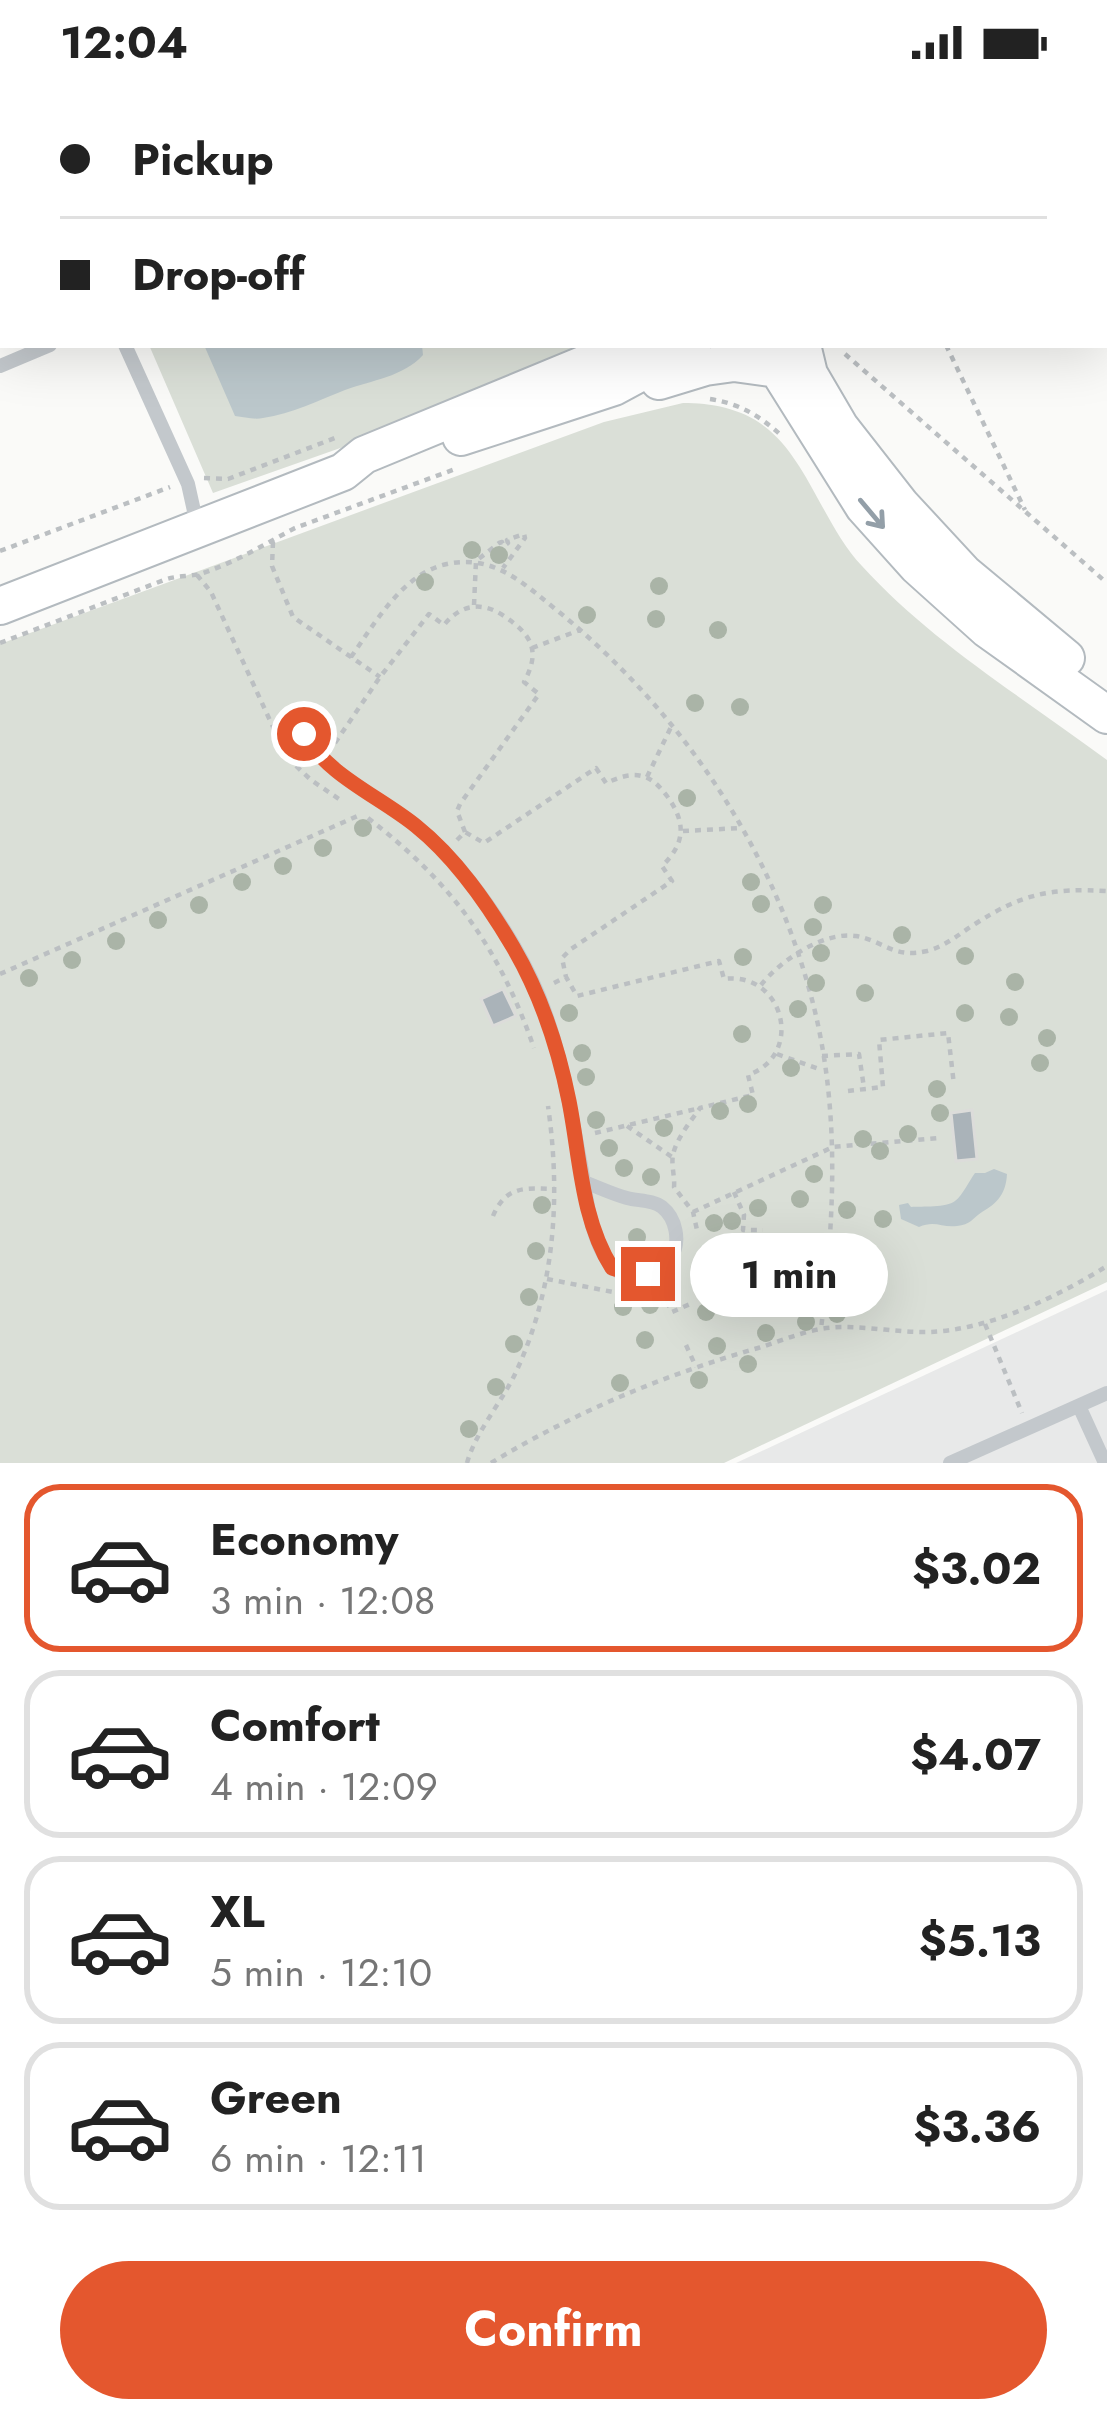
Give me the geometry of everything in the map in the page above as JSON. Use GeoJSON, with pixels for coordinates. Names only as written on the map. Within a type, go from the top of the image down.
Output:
{"type":"FeatureCollection","features":[{"type":"Feature","properties":{"kind":"street"},"geometry":{"type":"LineString","coordinates":[[0,606],[198,530],[338,455],[364,454],[624,348]]}},
{"type":"Feature","properties":{"kind":"street"},"geometry":{"type":"LineString","coordinates":[[338,455],[374,470],[614,386],[686,348]]}},
{"type":"Feature","properties":{"kind":"street"},"geometry":{"type":"LineString","coordinates":[[614,386],[643,386],[777,350]]}},
{"type":"Feature","properties":{"kind":"street"},"geometry":{"type":"LineString","coordinates":[[777,350],[809,374],[840,428],[901,505],[964,573],[1107,689]]}},
{"type":"Feature","properties":{"kind":"street"},"geometry":{"type":"LineString","coordinates":[[777,350],[864,507],[916,566],[987,628],[1107,715]]}},
{"type":"Feature","properties":{"kind":"lane"},"geometry":{"type":"LineString","coordinates":[[0,366],[43,348]]}},
{"type":"Feature","properties":{"kind":"lane"},"geometry":{"type":"LineString","coordinates":[[126,348],[188,484],[198,530]]}},
{"type":"Feature","properties":{"kind":"lane"},"geometry":{"type":"LineString","coordinates":[[304,734],[323,760],[419,829],[477,892],[537,990],[566,1085],[584,1182],[596,1237],[612,1268],[638,1276],[669,1259],[676,1236],[664,1209],[584,1182]]}},
{"type":"Feature","properties":{"kind":"lane"},"geometry":{"type":"LineString","coordinates":[[950,1463],[1107,1393]]}},
{"type":"Feature","properties":{"kind":"lane"},"geometry":{"type":"LineString","coordinates":[[1079,1406],[1105,1463]]}},
{"type":"Feature","properties":{"kind":"path"},"geometry":{"type":"LineString","coordinates":[[947,348],[1028,516]]}},
{"type":"Feature","properties":{"kind":"path"},"geometry":{"type":"LineString","coordinates":[[845,354],[1107,583]]}},
{"type":"Feature","properties":{"kind":"path"},"geometry":{"type":"LineString","coordinates":[[0,551],[161,488],[338,455]]}},
{"type":"Feature","properties":{"kind":"path"},"geometry":{"type":"LineString","coordinates":[[474,605],[476,561],[499,543],[524,534],[503,568]]}},
{"type":"Feature","properties":{"kind":"path"},"geometry":{"type":"LineString","coordinates":[[0,644],[178,575],[197,575],[273,542],[272,566],[293,616],[380,677]]}},
{"type":"Feature","properties":{"kind":"path"},"geometry":{"type":"LineString","coordinates":[[351,656],[384,611],[431,568],[476,561],[503,568],[623,668],[723,794],[765,870],[798,952],[825,1071],[833,1147],[833,1222],[821,1329]]}},
{"type":"Feature","properties":{"kind":"path"},"geometry":{"type":"LineString","coordinates":[[197,575],[211,592],[294,764],[310,781],[344,802]]}},
{"type":"Feature","properties":{"kind":"path"},"geometry":{"type":"LineString","coordinates":[[335,743],[429,614],[444,625],[460,610],[474,605],[492,608],[526,634],[533,659],[524,682],[539,694],[460,804],[457,812],[465,832],[484,843],[596,768],[606,783],[628,775],[646,777],[674,805],[682,831],[678,848],[662,866],[672,881],[571,949],[562,958],[566,977],[577,996],[719,961],[724,979],[744,978],[770,995],[782,1038],[769,1065],[748,1076],[753,1095],[594,1133]]}},
{"type":"Feature","properties":{"kind":"path"},"geometry":{"type":"LineString","coordinates":[[532,648],[580,630]]}},
{"type":"Feature","properties":{"kind":"path"},"geometry":{"type":"LineString","coordinates":[[646,777],[672,725]]}},
{"type":"Feature","properties":{"kind":"path"},"geometry":{"type":"LineString","coordinates":[[0,974],[362,814],[427,868],[469,917],[517,999],[537,1056]]}},
{"type":"Feature","properties":{"kind":"path"},"geometry":{"type":"LineString","coordinates":[[682,831],[742,828]]}},
{"type":"Feature","properties":{"kind":"path"},"geometry":{"type":"LineString","coordinates":[[457,840],[465,832]]}},
{"type":"Feature","properties":{"kind":"path"},"geometry":{"type":"LineString","coordinates":[[760,985],[798,952],[842,936],[916,953],[953,940],[1027,896],[1058,889],[1107,891]]}},
{"type":"Feature","properties":{"kind":"path"},"geometry":{"type":"LineString","coordinates":[[554,983],[566,977]]}},
{"type":"Feature","properties":{"kind":"path"},"geometry":{"type":"LineString","coordinates":[[848,1091],[883,1087],[879,1040],[948,1033],[953,1085]]}},
{"type":"Feature","properties":{"kind":"path"},"geometry":{"type":"LineString","coordinates":[[777,1054],[825,1071]]}},
{"type":"Feature","properties":{"kind":"path"},"geometry":{"type":"LineString","coordinates":[[822,1056],[859,1054],[864,1089]]}},
{"type":"Feature","properties":{"kind":"path"},"geometry":{"type":"LineString","coordinates":[[467,1463],[520,1363],[547,1279],[555,1189],[548,1101]]}},
{"type":"Feature","properties":{"kind":"path"},"geometry":{"type":"LineString","coordinates":[[698,1239],[693,1212],[674,1187],[672,1157],[700,1108]]}},
{"type":"Feature","properties":{"kind":"path"},"geometry":{"type":"LineString","coordinates":[[627,1126],[672,1157]]}},
{"type":"Feature","properties":{"kind":"path"},"geometry":{"type":"LineString","coordinates":[[693,1212],[833,1147],[939,1138]]}},
{"type":"Feature","properties":{"kind":"path"},"geometry":{"type":"LineString","coordinates":[[493,1216],[512,1192],[555,1189]]}},
{"type":"Feature","properties":{"kind":"path"},"geometry":{"type":"LineString","coordinates":[[734,1192],[744,1215],[743,1230],[763,1230]]}},
{"type":"Feature","properties":{"kind":"path"},"geometry":{"type":"LineString","coordinates":[[490,1463],[577,1416],[696,1367],[821,1329],[927,1332],[986,1324],[1107,1266]]}},
{"type":"Feature","properties":{"kind":"path"},"geometry":{"type":"LineString","coordinates":[[745,1267],[829,1267]]}},
{"type":"Feature","properties":{"kind":"path"},"geometry":{"type":"LineString","coordinates":[[547,1279],[624,1294]]}},
{"type":"Feature","properties":{"kind":"path"},"geometry":{"type":"LineString","coordinates":[[645,1295],[662,1291],[672,1312],[690,1304]]}},
{"type":"Feature","properties":{"kind":"path"},"geometry":{"type":"LineString","coordinates":[[986,1324],[1022,1413]]}},
{"type":"Feature","properties":{"kind":"path"},"geometry":{"type":"LineString","coordinates":[[686,1345],[696,1367]]}},
{"type":"Feature","properties":{"kind":"shaded area"},"geometry":{"type":"Polygon","coordinates":[[[150,348],[600,348],[363,440],[213,493],[150,348]]]}},
{"type":"Feature","properties":{"kind":"shaded area"},"geometry":{"type":"Polygon","coordinates":[[[205,348],[422,348],[423,355],[387,377],[274,416],[235,416],[205,348]]]}},
{"type":"Feature","properties":{"kind":"shaded area"},"geometry":{"type":"Polygon","coordinates":[[[683,403],[728,409],[769,430],[795,460],[849,550],[889,594],[948,645],[1107,760],[1107,1282],[724,1463],[0,1463],[0,644],[604,422],[683,403]]]}},
{"type":"Feature","properties":{"kind":"shaded area"},"geometry":{"type":"Polygon","coordinates":[[[994,1169],[1007,1174],[1003,1192],[968,1223],[919,1227],[901,1219],[899,1205],[951,1203],[975,1173],[994,1169]]]}},
{"type":"Feature","properties":{"kind":"shaded area"},"geometry":{"type":"Polygon","coordinates":[[[1107,1290],[1107,1463],[736,1463],[1107,1290]]]}},
{"type":"Feature","properties":{"kind":"building"},"geometry":{"type":"Polygon","coordinates":[[[503,989],[516,1016],[493,1026],[481,999],[503,989]]]}},
{"type":"Feature","properties":{"kind":"building"},"geometry":{"type":"Polygon","coordinates":[[[972,1110],[977,1159],[956,1161],[951,1113],[972,1110]]]}},
{"type":"Feature","properties":{"kind":"route"},"geometry":{"type":"LineString","coordinates":[[304,734],[323,760],[444,852],[496,920],[537,990],[554,1038],[596,1237],[612,1268],[638,1276],[648,1274]]}}]}
